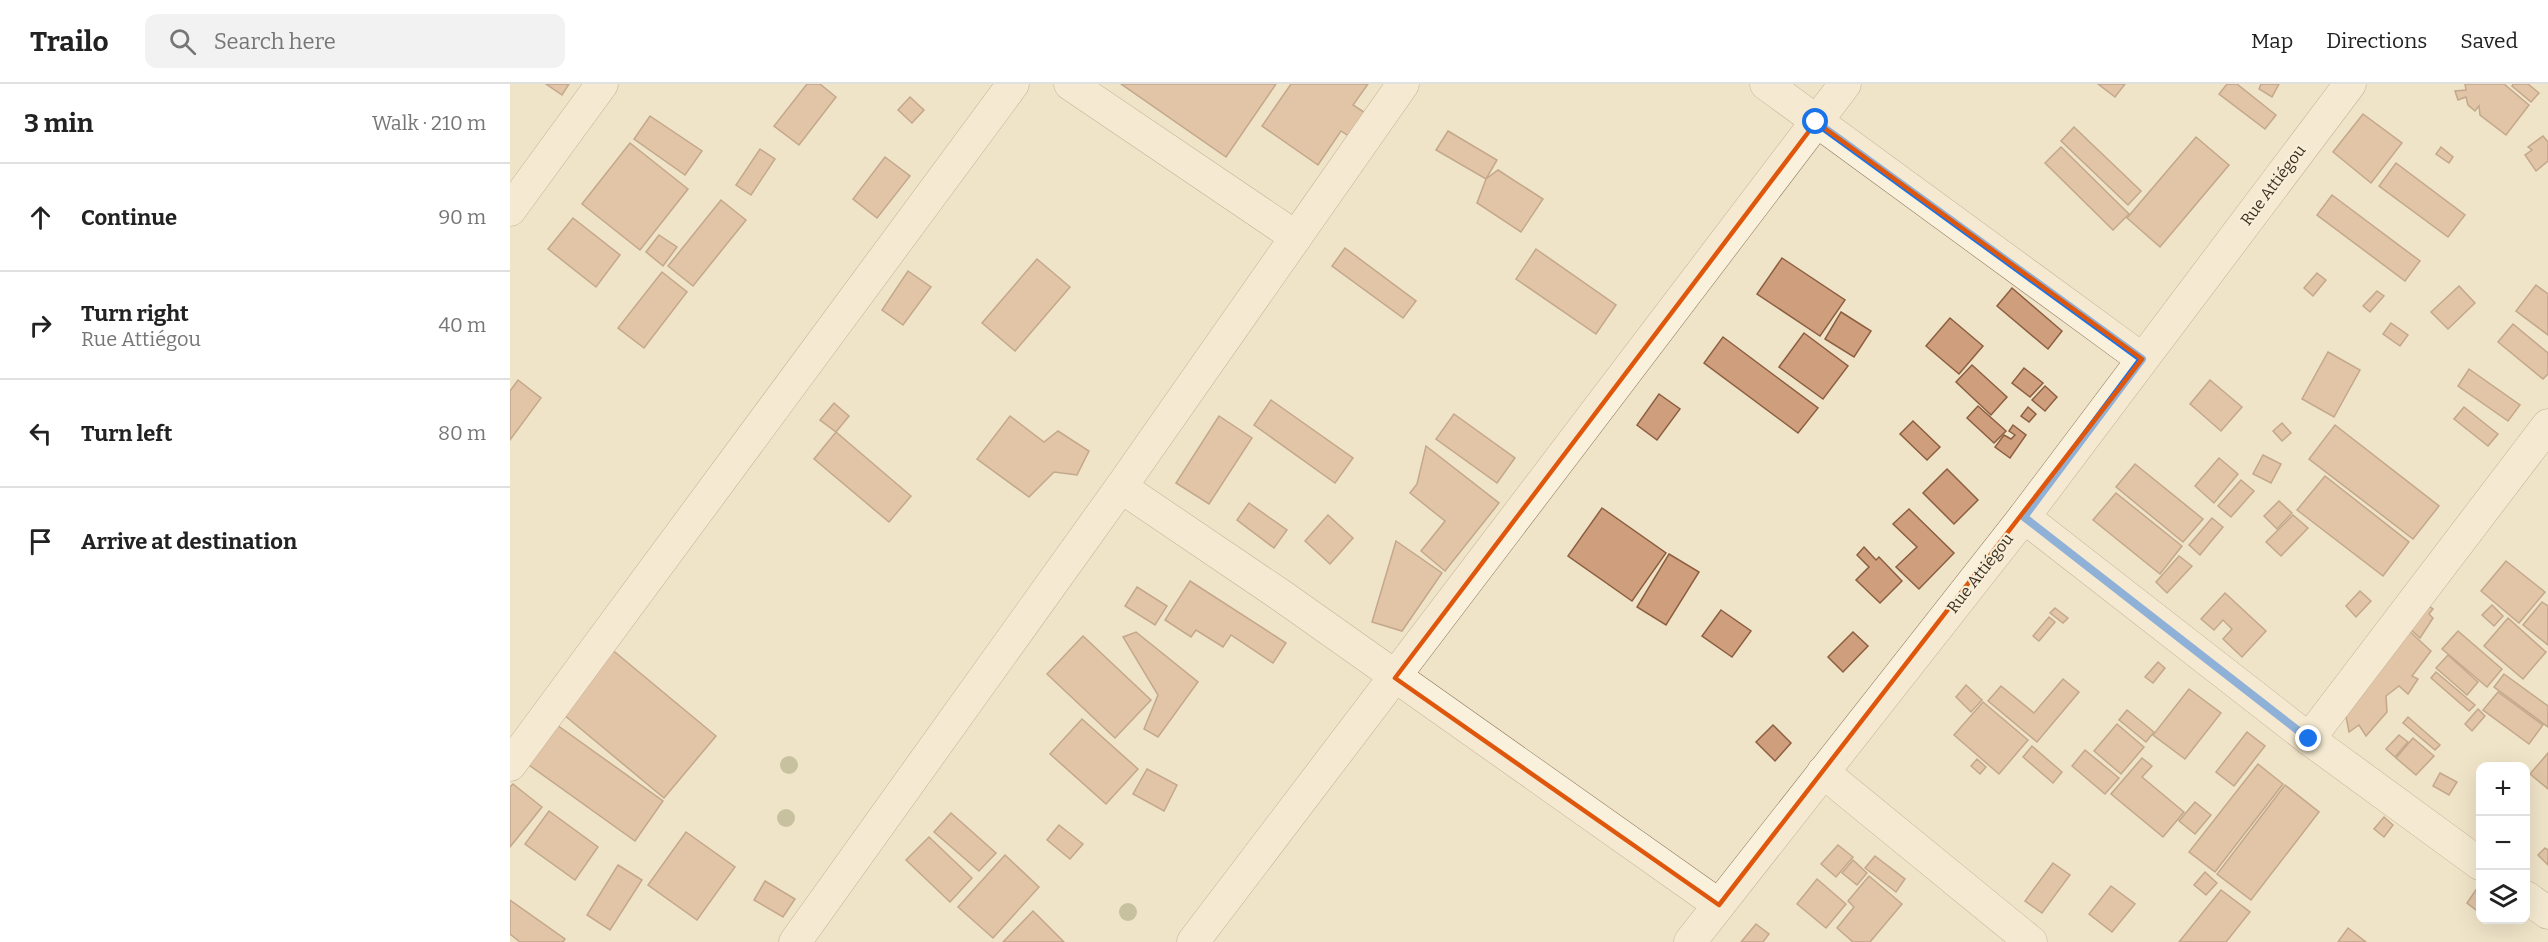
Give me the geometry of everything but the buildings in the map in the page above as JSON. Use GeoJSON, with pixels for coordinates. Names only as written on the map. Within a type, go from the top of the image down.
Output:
{"type":"FeatureCollection","features":[{"type":"Feature","properties":{"kind":"street"},"geometry":{"type":"LineString","coordinates":[[510,210],[602,84]]}},
{"type":"Feature","properties":{"kind":"street"},"geometry":{"type":"LineString","coordinates":[[510,765],[1013,84]]}},
{"type":"Feature","properties":{"kind":"street"},"geometry":{"type":"LineString","coordinates":[[1070,84],[1296,237]]}},
{"type":"Feature","properties":{"kind":"street"},"geometry":{"type":"LineString","coordinates":[[795,942],[1121,487],[1403,84]]}},
{"type":"Feature","properties":{"kind":"street"},"geometry":{"type":"LineString","coordinates":[[1766,84],[2142,359]]}},
{"type":"Feature","properties":{"kind":"street"},"geometry":{"type":"LineString","coordinates":[[1193,942],[1845,84]]}},
{"type":"Feature","properties":{"kind":"street","name":"Rue Attiégou"},"geometry":{"type":"LineString","coordinates":[[1690,942],[2024,517],[2349,84]]}},
{"type":"Feature","properties":{"kind":"street"},"geometry":{"type":"LineString","coordinates":[[2309,739],[2548,425]]}},
{"type":"Feature","properties":{"kind":"street"},"geometry":{"type":"LineString","coordinates":[[1121,487],[1282,596],[1719,905]]}},
{"type":"Feature","properties":{"kind":"street"},"geometry":{"type":"LineString","coordinates":[[2024,517],[2309,739],[2476,860]]}},
{"type":"Feature","properties":{"kind":"street"},"geometry":{"type":"LineString","coordinates":[[1823,772],[2031,942]]}},
{"type":"Feature","properties":{"kind":"street"},"geometry":{"type":"LineString","coordinates":[[2530,900],[2548,913]]}},
{"type":"Feature","properties":{"kind":"highlighted area"},"geometry":{"type":"Polygon","coordinates":[[[1816,122],[2142,359],[1719,905],[1395,678],[1816,122]]]}},
{"type":"Feature","properties":{"kind":"route"},"geometry":{"type":"LineString","coordinates":[[1816,122],[2142,359],[2024,517],[2309,739]]}}]}
